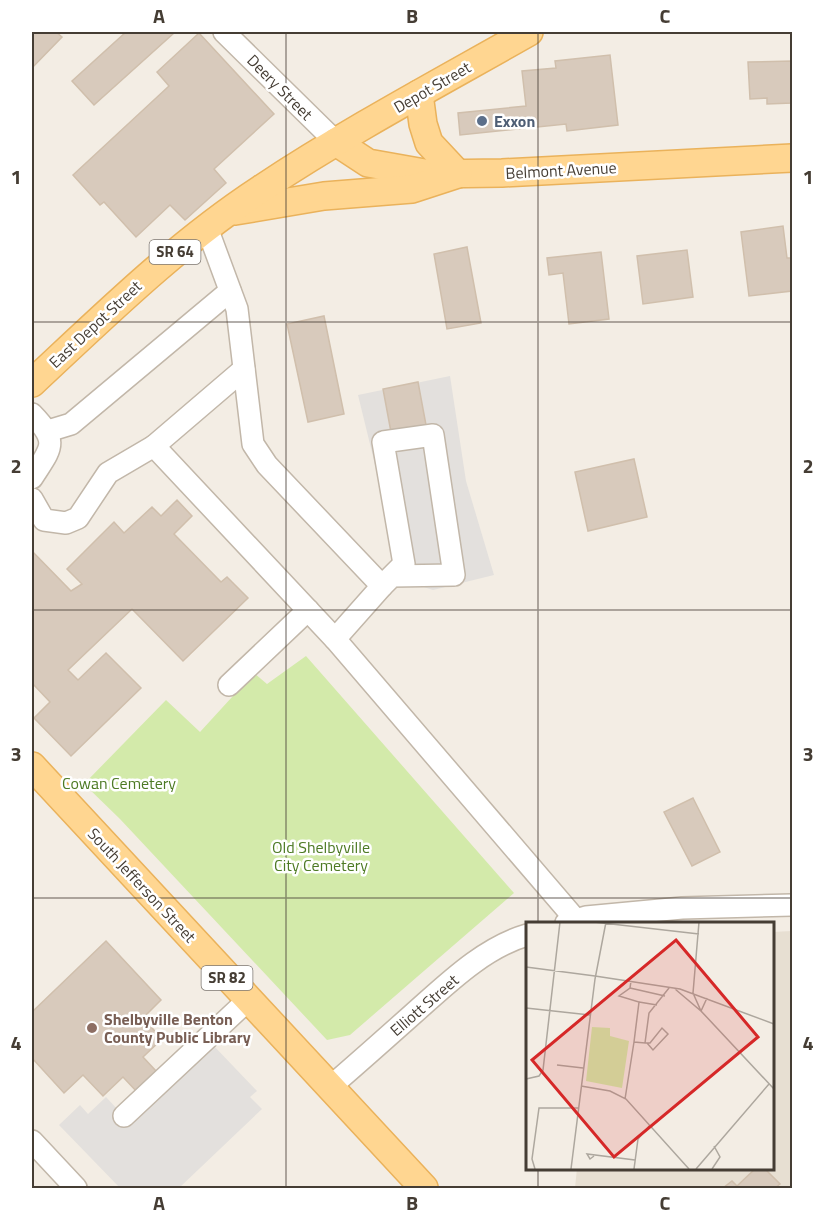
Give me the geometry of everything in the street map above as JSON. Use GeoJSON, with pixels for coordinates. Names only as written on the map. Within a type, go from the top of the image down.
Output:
{"type":"FeatureCollection","features":[{"type":"Feature","properties":{"kind":"main road","name":"Depot Street"},"geometry":{"type":"LineString","coordinates":[[336,142],[529,32]]}},
{"type":"Feature","properties":{"kind":"main road"},"geometry":{"type":"LineString","coordinates":[[230,212],[324,196],[412,189],[458,174],[429,143],[423,124],[419,94]]}},
{"type":"Feature","properties":{"kind":"main road","name":"Belmont Avenue"},"geometry":{"type":"LineString","coordinates":[[336,142],[368,163],[430,174],[502,173],[792,158]]}},
{"type":"Feature","properties":{"kind":"main road","name":"East Depot Street"},"geometry":{"type":"LineString","coordinates":[[32,383],[168,258],[260,189],[336,142]]}},
{"type":"Feature","properties":{"kind":"main road","name":"South Jefferson Street"},"geometry":{"type":"LineString","coordinates":[[32,766],[424,1188]]}},
{"type":"Feature","properties":{"kind":"street","name":"Deery Street"},"geometry":{"type":"LineString","coordinates":[[224,32],[336,142]]}},
{"type":"Feature","properties":{"kind":"street"},"geometry":{"type":"LineString","coordinates":[[207,228],[237,309],[253,444],[267,465],[387,581],[454,575],[433,435],[383,442],[404,564],[387,581],[334,639]]}},
{"type":"Feature","properties":{"kind":"street"},"geometry":{"type":"LineString","coordinates":[[48,431],[70,424],[230,291]]}},
{"type":"Feature","properties":{"kind":"street"},"geometry":{"type":"LineString","coordinates":[[32,499],[44,520],[66,523],[78,518],[108,473],[154,446],[244,369]]}},
{"type":"Feature","properties":{"kind":"street"},"geometry":{"type":"LineString","coordinates":[[32,414],[48,431],[50,450],[32,478]]}},
{"type":"Feature","properties":{"kind":"street"},"geometry":{"type":"LineString","coordinates":[[154,446],[334,639],[571,921],[586,917],[682,908],[792,905]]}},
{"type":"Feature","properties":{"kind":"street"},"geometry":{"type":"LineString","coordinates":[[229,685],[308,610]]}},
{"type":"Feature","properties":{"kind":"street","name":"Elliott Street"},"geometry":{"type":"LineString","coordinates":[[329,1088],[477,960],[516,938],[526,935]]}},
{"type":"Feature","properties":{"kind":"street"},"geometry":{"type":"LineString","coordinates":[[124,1116],[248,1000]]}},
{"type":"Feature","properties":{"kind":"street"},"geometry":{"type":"LineString","coordinates":[[32,1141],[76,1188]]}},
{"type":"Feature","properties":{"kind":"shaded area"},"geometry":{"type":"Polygon","coordinates":[[[450,376],[466,481],[494,575],[433,590],[405,581],[358,395],[450,376]]]}},
{"type":"Feature","properties":{"kind":"shaded area"},"geometry":{"type":"Polygon","coordinates":[[[792,931],[792,1188],[575,1188],[577,1169],[773,1169],[773,932],[792,931]]]}},
{"type":"Feature","properties":{"kind":"shaded area"},"geometry":{"type":"Polygon","coordinates":[[[213,1045],[257,1091],[250,1097],[262,1109],[179,1188],[120,1188],[59,1125],[80,1105],[88,1114],[106,1097],[130,1123],[213,1045]]]}},
{"type":"Feature","properties":{"kind":"green space","name":"Old Shelbyville City Cemetery"},"geometry":{"type":"Polygon","coordinates":[[[306,656],[514,893],[350,1035],[327,1040],[120,819],[84,784],[166,700],[200,732],[254,673],[267,684],[306,656]]]}},
{"type":"Feature","properties":{"kind":"building"},"geometry":{"type":"Polygon","coordinates":[[[32,32],[56,32],[62,37],[32,68],[32,32]]]}},
{"type":"Feature","properties":{"kind":"building"},"geometry":{"type":"Polygon","coordinates":[[[126,32],[174,33],[94,105],[72,81],[126,32]]]}},
{"type":"Feature","properties":{"kind":"building"},"geometry":{"type":"Polygon","coordinates":[[[199,33],[274,114],[214,169],[226,183],[185,220],[170,205],[136,237],[104,202],[100,205],[73,175],[169,86],[157,72],[199,33]]]}},
{"type":"Feature","properties":{"kind":"building"},"geometry":{"type":"Polygon","coordinates":[[[610,55],[618,125],[567,131],[566,124],[460,135],[458,113],[526,106],[522,71],[556,68],[555,61],[610,55]]]}},
{"type":"Feature","properties":{"kind":"building"},"geometry":{"type":"Polygon","coordinates":[[[792,61],[792,103],[767,104],[767,98],[750,99],[748,62],[792,61]]]}},
{"type":"Feature","properties":{"kind":"building"},"geometry":{"type":"Polygon","coordinates":[[[783,226],[787,258],[792,258],[792,291],[749,296],[741,232],[783,226]]]}},
{"type":"Feature","properties":{"kind":"building"},"geometry":{"type":"Polygon","coordinates":[[[467,247],[481,323],[447,329],[434,254],[467,247]]]}},
{"type":"Feature","properties":{"kind":"building"},"geometry":{"type":"Polygon","coordinates":[[[687,250],[693,297],[643,304],[637,256],[687,250]]]}},
{"type":"Feature","properties":{"kind":"building"},"geometry":{"type":"Polygon","coordinates":[[[601,252],[609,319],[569,324],[563,273],[549,275],[547,258],[601,252]]]}},
{"type":"Feature","properties":{"kind":"building"},"geometry":{"type":"Polygon","coordinates":[[[324,316],[344,414],[308,422],[287,324],[324,316]]]}},
{"type":"Feature","properties":{"kind":"building"},"geometry":{"type":"Polygon","coordinates":[[[418,382],[426,425],[391,432],[383,389],[418,382]]]}},
{"type":"Feature","properties":{"kind":"building"},"geometry":{"type":"Polygon","coordinates":[[[634,459],[647,517],[588,531],[575,472],[634,459]]]}},
{"type":"Feature","properties":{"kind":"building"},"geometry":{"type":"Polygon","coordinates":[[[177,500],[192,516],[174,534],[221,582],[227,577],[248,598],[183,661],[132,609],[68,670],[78,680],[106,653],[141,688],[71,756],[34,718],[50,702],[32,683],[32,551],[71,591],[82,584],[67,569],[114,522],[124,533],[152,507],[161,516],[177,500]]]}},
{"type":"Feature","properties":{"kind":"building"},"geometry":{"type":"Polygon","coordinates":[[[693,798],[720,852],[692,866],[664,812],[693,798]]]}},
{"type":"Feature","properties":{"kind":"building","name":"Shelbyville Benton County Public Library"},"geometry":{"type":"Polygon","coordinates":[[[106,941],[161,1000],[143,1018],[162,1039],[143,1057],[157,1072],[137,1092],[123,1077],[103,1096],[83,1075],[64,1093],[32,1058],[32,1012],[106,941]]]}},
{"type":"Feature","properties":{"kind":"building"},"geometry":{"type":"Polygon","coordinates":[[[755,1169],[765,1169],[780,1184],[775,1188],[723,1188],[732,1181],[737,1186],[755,1169]]]}},
{"type":"Feature","properties":{"kind":"place","name":"Exxon"},"geometry":{"type":"Point","coordinates":[482,121]}},
{"type":"Feature","properties":{"kind":"place","name":"Shelbyville Benton County Public Library"},"geometry":{"type":"Point","coordinates":[92,1028]}},
{"type":"Feature","properties":{"kind":"park label","name":"Cowan Cemetery"},"geometry":{"type":"Point","coordinates":[119,783]}}]}
